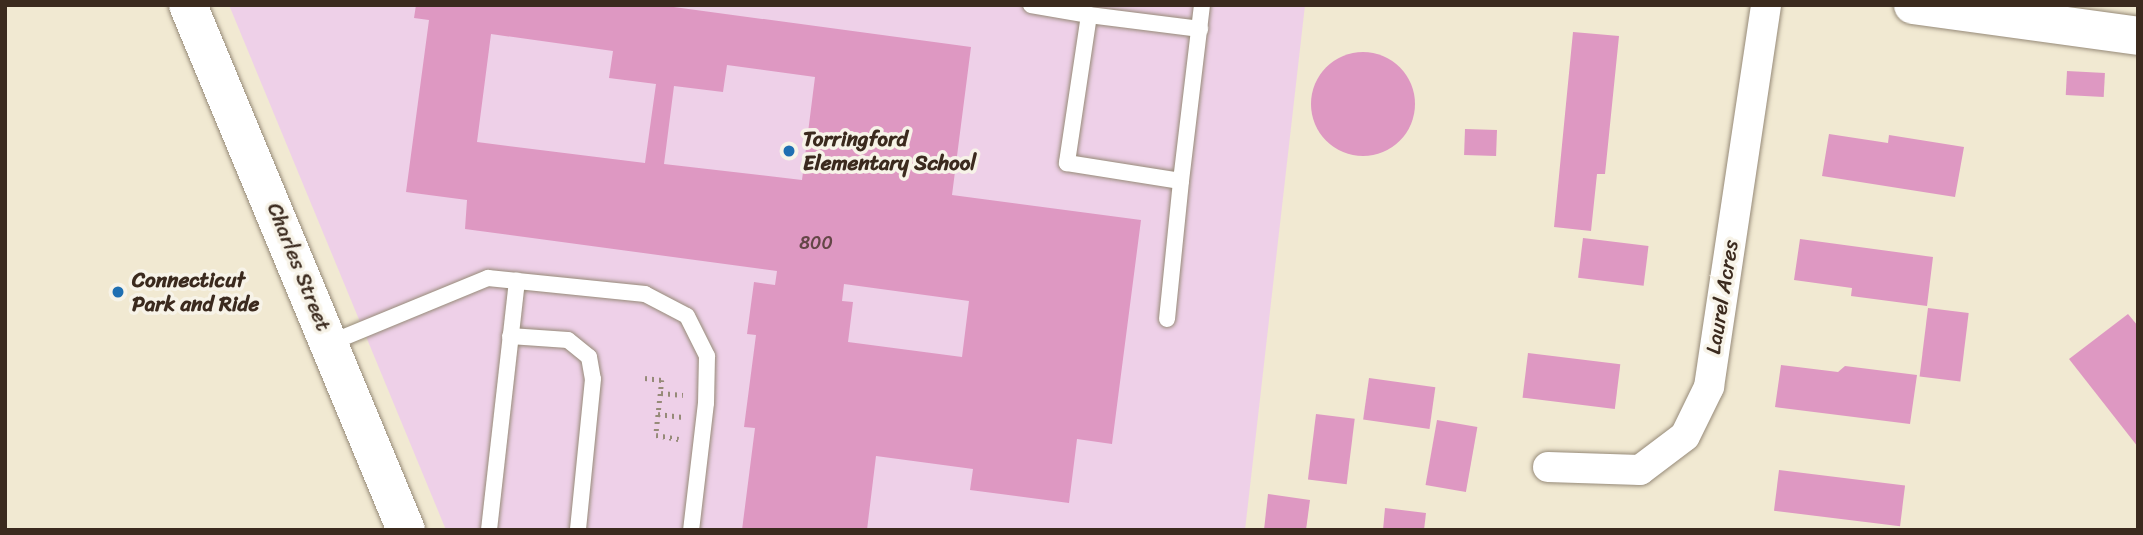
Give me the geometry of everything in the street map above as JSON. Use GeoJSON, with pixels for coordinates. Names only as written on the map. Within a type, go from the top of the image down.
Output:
{"type":"FeatureCollection","features":[{"type":"Feature","properties":{"kind":"street","name":"Charles Street"},"geometry":{"type":"LineString","coordinates":[[188,5],[406,530]]}},
{"type":"Feature","properties":{"kind":"street","name":"Laurel Acres"},"geometry":{"type":"LineString","coordinates":[[1548,467],[1640,470],[1685,436],[1709,387],[1766,5]]}},
{"type":"Feature","properties":{"kind":"street"},"geometry":{"type":"LineString","coordinates":[[1913,5],[1953,8],[2138,36]]}},
{"type":"Feature","properties":{"kind":"lane"},"geometry":{"type":"LineString","coordinates":[[1031,5],[1199,29]]}},
{"type":"Feature","properties":{"kind":"lane"},"geometry":{"type":"LineString","coordinates":[[1167,319],[1202,5]]}},
{"type":"Feature","properties":{"kind":"lane"},"geometry":{"type":"LineString","coordinates":[[1090,15],[1067,163],[1181,181]]}},
{"type":"Feature","properties":{"kind":"lane"},"geometry":{"type":"LineString","coordinates":[[330,344],[488,278],[645,295],[687,316],[707,356],[706,403],[691,530]]}},
{"type":"Feature","properties":{"kind":"lane"},"geometry":{"type":"LineString","coordinates":[[489,530],[517,281]]}},
{"type":"Feature","properties":{"kind":"lane"},"geometry":{"type":"LineString","coordinates":[[510,336],[568,340],[589,357],[593,379],[578,530]]}},
{"type":"Feature","properties":{"kind":"path"},"geometry":{"type":"LineString","coordinates":[[645,378],[663,380],[656,435]]}},
{"type":"Feature","properties":{"kind":"shaded area","name":"Torringford Elementary School"},"geometry":{"type":"Polygon","coordinates":[[[229,5],[1305,5],[1245,530],[446,530],[229,5]]]}},
{"type":"Feature","properties":{"kind":"building"},"geometry":{"type":"Polygon","coordinates":[[[416,5],[659,5],[971,47],[952,195],[1141,220],[1112,444],[1077,439],[1069,503],[970,490],[973,469],[876,456],[867,530],[742,530],[755,428],[744,427],[756,335],[747,334],[754,282],[775,285],[777,271],[465,229],[467,200],[406,192],[429,20],[414,18],[416,5]],[[491,34],[477,142],[645,163],[656,84],[609,78],[613,51],[491,34]],[[727,65],[723,92],[674,86],[664,164],[802,180],[815,77],[727,65]],[[844,284],[842,301],[853,302],[848,342],[962,357],[969,301],[844,284]]]}},
{"type":"Feature","properties":{"kind":"building"},"geometry":{"type":"Polygon","coordinates":[[[1573,32],[1619,36],[1605,174],[1597,174],[1591,231],[1554,227],[1573,32]]]}},
{"type":"Feature","properties":{"kind":"building"},"geometry":{"type":"Polygon","coordinates":[[[1363,52],[1383,56],[1400,67],[1411,84],[1415,104],[1411,124],[1400,141],[1383,152],[1363,156],[1343,152],[1326,141],[1315,124],[1311,104],[1315,84],[1326,67],[1343,56],[1363,52]]]}},
{"type":"Feature","properties":{"kind":"building"},"geometry":{"type":"Polygon","coordinates":[[[2067,71],[2105,73],[2104,97],[2066,95],[2067,71]]]}},
{"type":"Feature","properties":{"kind":"building"},"geometry":{"type":"Polygon","coordinates":[[[1465,129],[1497,130],[1496,156],[1464,155],[1465,129]]]}},
{"type":"Feature","properties":{"kind":"building"},"geometry":{"type":"Polygon","coordinates":[[[1829,134],[1888,143],[1889,135],[1964,147],[1955,197],[1822,176],[1829,134]]]}},
{"type":"Feature","properties":{"kind":"building"},"geometry":{"type":"Polygon","coordinates":[[[1583,238],[1649,246],[1644,286],[1578,278],[1583,238]]]}},
{"type":"Feature","properties":{"kind":"building"},"geometry":{"type":"Polygon","coordinates":[[[1800,239],[1933,257],[1927,306],[1851,296],[1852,288],[1794,280],[1800,239]]]}},
{"type":"Feature","properties":{"kind":"building"},"geometry":{"type":"Polygon","coordinates":[[[1928,308],[1969,313],[1960,381],[1920,376],[1928,308]]]}},
{"type":"Feature","properties":{"kind":"building"},"geometry":{"type":"Polygon","coordinates":[[[2128,314],[2138,326],[2138,447],[2069,359],[2128,314]]]}},
{"type":"Feature","properties":{"kind":"building"},"geometry":{"type":"Polygon","coordinates":[[[1528,353],[1620,364],[1615,409],[1523,398],[1528,353]]]}},
{"type":"Feature","properties":{"kind":"building"},"geometry":{"type":"Polygon","coordinates":[[[1781,365],[1838,372],[1845,366],[1917,375],[1910,424],[1775,407],[1781,365]]]}},
{"type":"Feature","properties":{"kind":"building"},"geometry":{"type":"Polygon","coordinates":[[[1369,378],[1435,387],[1430,429],[1363,420],[1369,378]]]}},
{"type":"Feature","properties":{"kind":"building"},"geometry":{"type":"Polygon","coordinates":[[[1316,414],[1355,419],[1347,484],[1308,480],[1316,414]]]}},
{"type":"Feature","properties":{"kind":"building"},"geometry":{"type":"Polygon","coordinates":[[[1437,420],[1477,427],[1466,492],[1426,485],[1437,420]]]}},
{"type":"Feature","properties":{"kind":"building"},"geometry":{"type":"Polygon","coordinates":[[[1779,470],[1905,485],[1900,526],[1774,511],[1779,470]]]}},
{"type":"Feature","properties":{"kind":"building"},"geometry":{"type":"Polygon","coordinates":[[[1268,494],[1310,500],[1306,530],[1264,530],[1268,494]]]}},
{"type":"Feature","properties":{"kind":"building"},"geometry":{"type":"Polygon","coordinates":[[[1385,508],[1426,513],[1424,530],[1383,530],[1385,508]]]}},
{"type":"Feature","properties":{"kind":"place","name":"Torringford Elementary School"},"geometry":{"type":"Point","coordinates":[789,151]}},
{"type":"Feature","properties":{"kind":"place","name":"Connecticut Park and Ride"},"geometry":{"type":"Point","coordinates":[118,292]}}]}
